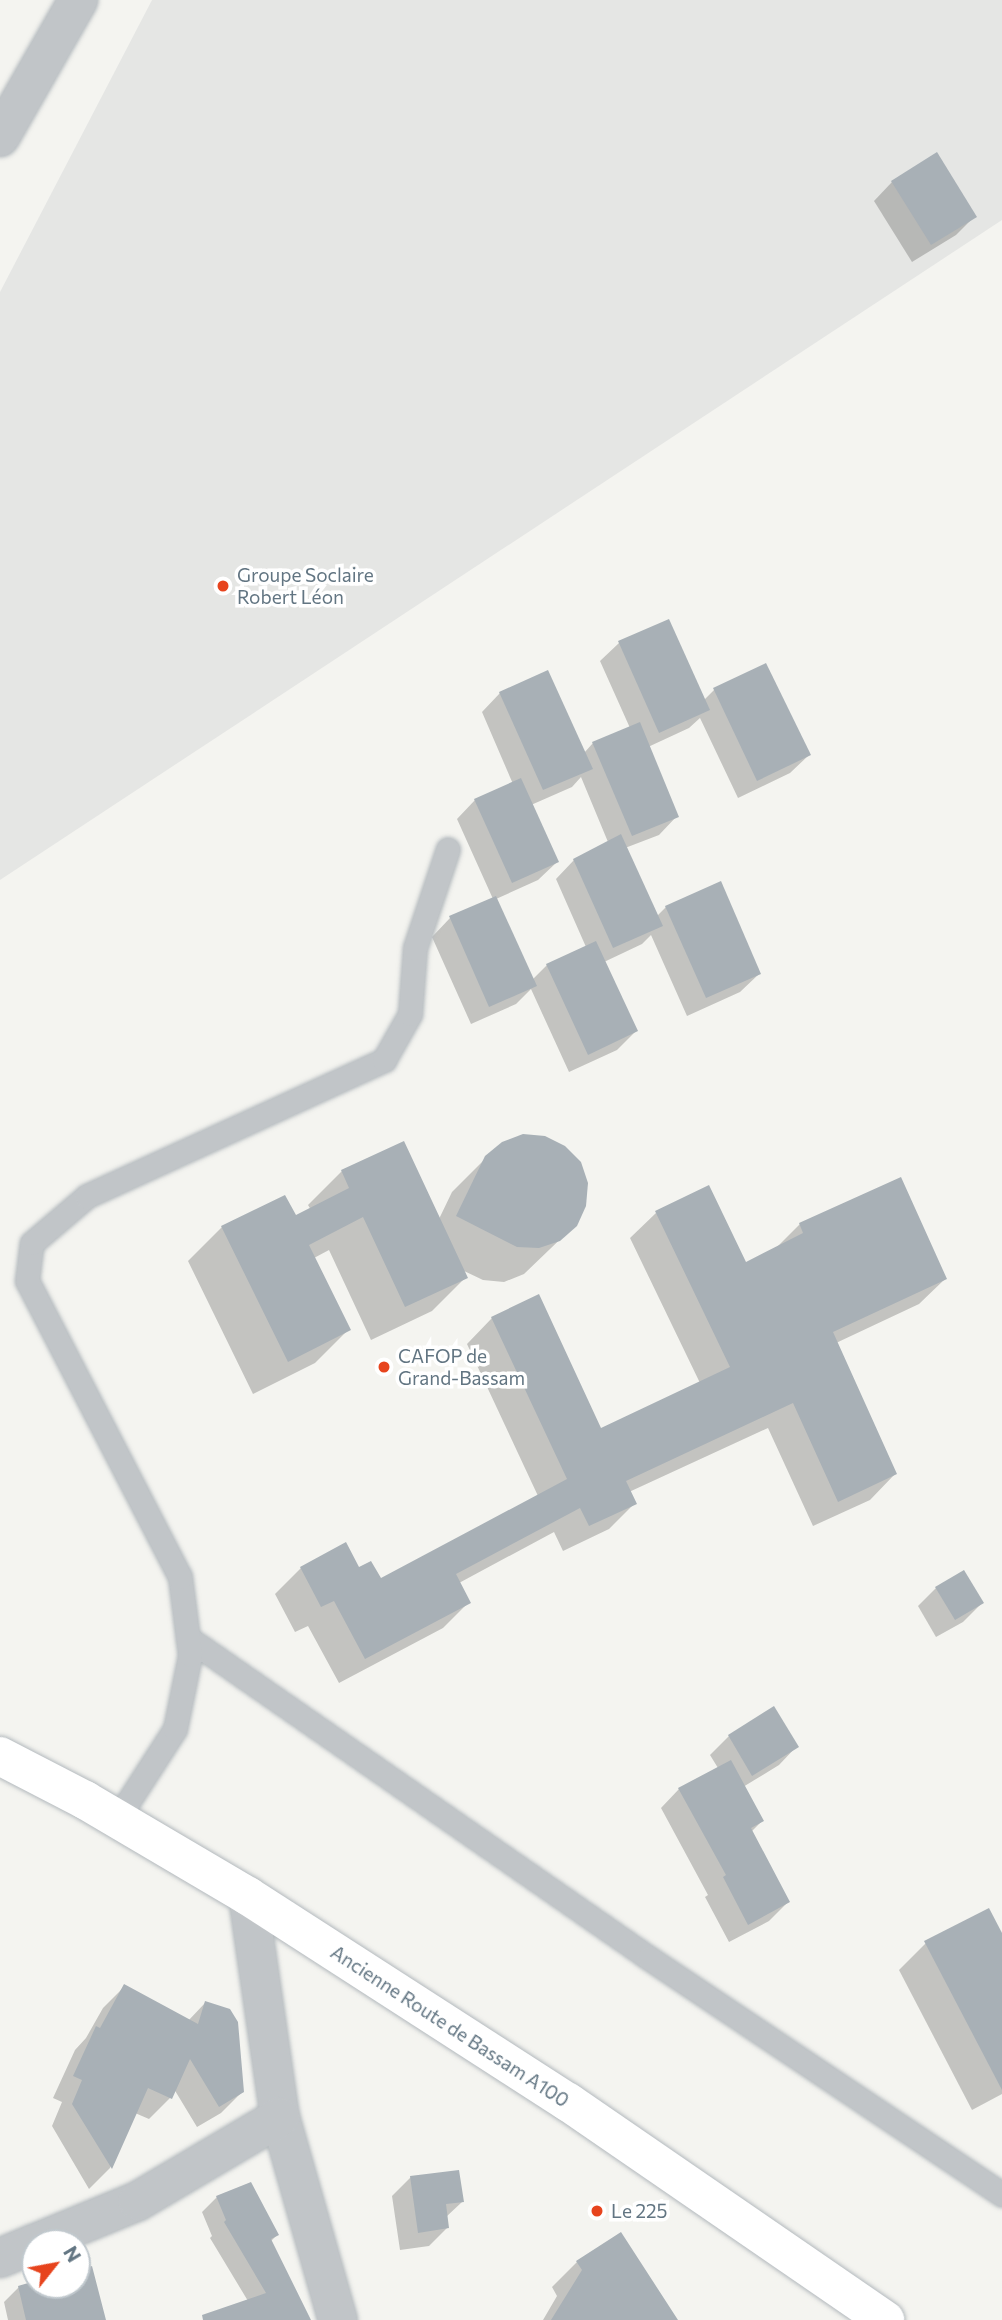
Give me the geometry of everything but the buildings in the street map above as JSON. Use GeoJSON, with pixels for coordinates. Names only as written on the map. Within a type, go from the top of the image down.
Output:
{"type":"FeatureCollection","features":[{"type":"Feature","properties":{"kind":"main road","name":"Ancienne Route de Bassam A100"},"geometry":{"type":"LineString","coordinates":[[0,1756],[117,1819],[248,1896],[568,2102],[885,2320]]}},
{"type":"Feature","properties":{"kind":"street"},"geometry":{"type":"LineString","coordinates":[[0,137],[78,0]]}},
{"type":"Feature","properties":{"kind":"street"},"geometry":{"type":"LineString","coordinates":[[248,1896],[280,2117],[338,2320]]}},
{"type":"Feature","properties":{"kind":"street"},"geometry":{"type":"LineString","coordinates":[[70,2229],[138,2202],[280,2117]]}},
{"type":"Feature","properties":{"kind":"street"},"geometry":{"type":"LineString","coordinates":[[0,2258],[21,2249]]}},
{"type":"Feature","properties":{"kind":"lane"},"geometry":{"type":"LineString","coordinates":[[117,1819],[174,1729],[190,1655],[180,1577],[27,1281],[32,1243],[87,1196],[384,1060],[410,1014],[415,948],[448,849]]}},
{"type":"Feature","properties":{"kind":"lane"},"geometry":{"type":"LineString","coordinates":[[188,1638],[649,1958],[1002,2194]]}},
{"type":"Feature","properties":{"kind":"shaded area","name":"Groupe Soclaire Robert Léon"},"geometry":{"type":"Polygon","coordinates":[[[152,0],[1002,0],[1002,220],[0,880],[0,292],[152,0]]]}},
{"type":"Feature","properties":{"kind":"place","name":"Groupe Soclaire Robert Léon"},"geometry":{"type":"Point","coordinates":[223,586]}},
{"type":"Feature","properties":{"kind":"place","name":"CAFOP de Grand-Bassam"},"geometry":{"type":"Point","coordinates":[384,1367]}},
{"type":"Feature","properties":{"kind":"place","name":"Le 225"},"geometry":{"type":"Point","coordinates":[597,2211]}}]}
